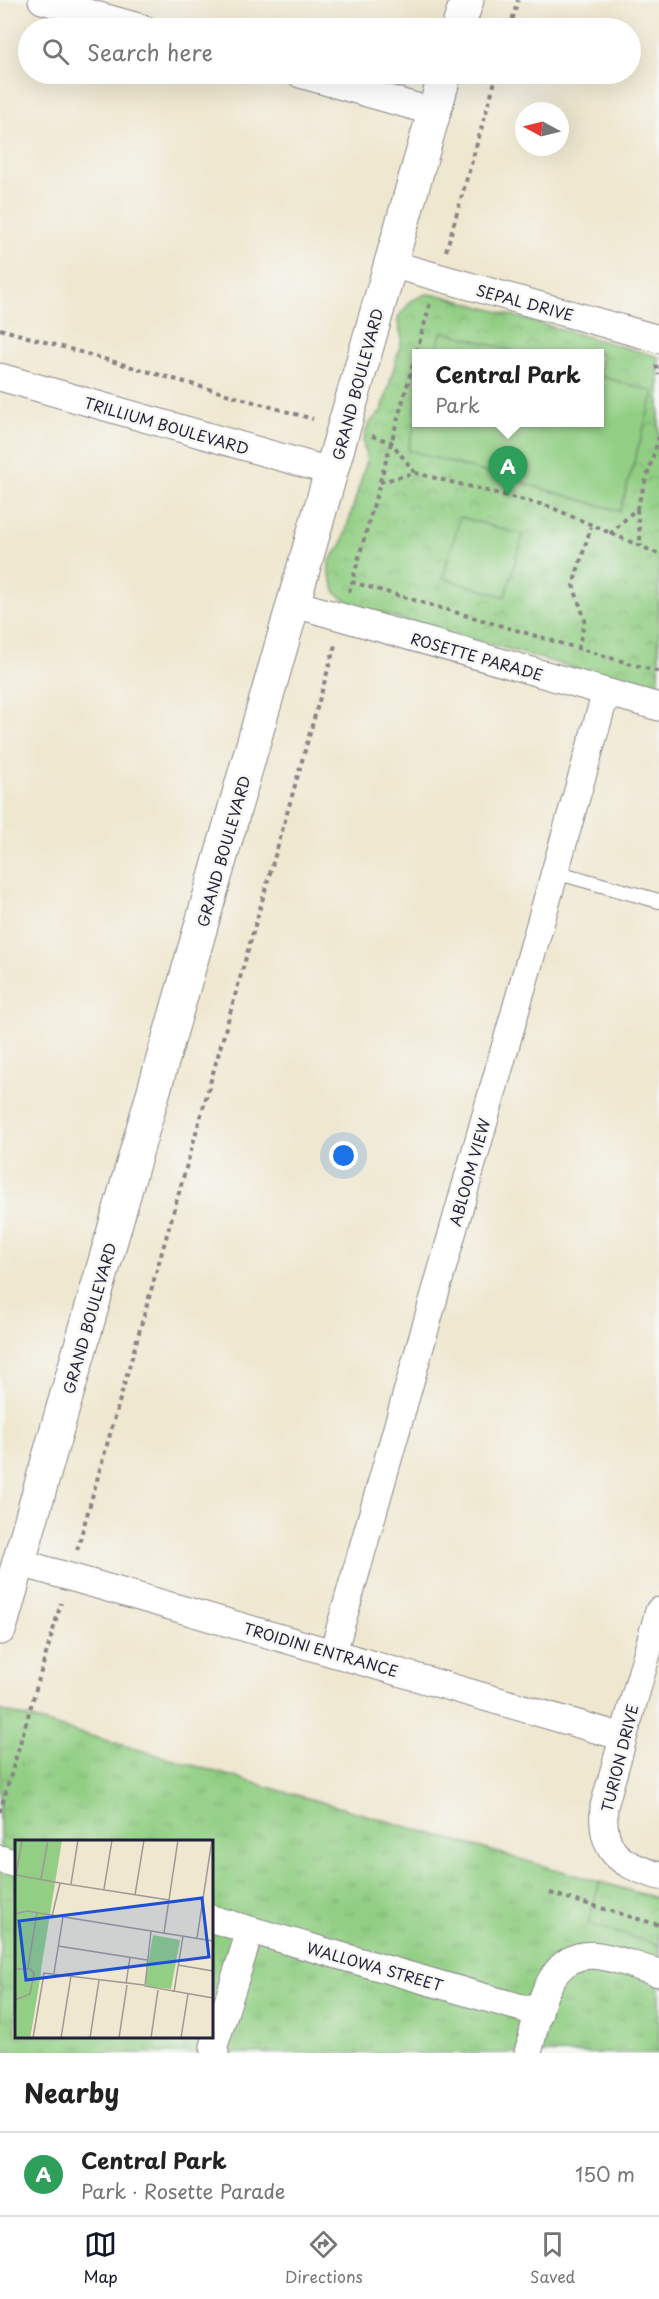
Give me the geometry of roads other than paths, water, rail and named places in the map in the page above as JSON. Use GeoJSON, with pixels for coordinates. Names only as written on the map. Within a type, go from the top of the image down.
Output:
{"type":"FeatureCollection","features":[{"type":"Feature","properties":{"kind":"street"},"geometry":{"type":"LineString","coordinates":[[42,0],[106,18]]}},
{"type":"Feature","properties":{"kind":"street"},"geometry":{"type":"LineString","coordinates":[[461,18],[467,0]]}},
{"type":"Feature","properties":{"kind":"street"},"geometry":{"type":"LineString","coordinates":[[335,84],[434,112]]}},
{"type":"Feature","properties":{"kind":"street","name":"GRAND BOULEVARD"},"geometry":{"type":"LineString","coordinates":[[0,1628],[333,472],[442,84]]}},
{"type":"Feature","properties":{"kind":"street","name":"SEPAL DRIVE"},"geometry":{"type":"LineString","coordinates":[[391,264],[659,339]]}},
{"type":"Feature","properties":{"kind":"street","name":"TRILLIUM BOULEVARD"},"geometry":{"type":"LineString","coordinates":[[0,377],[333,472]]}},
{"type":"Feature","properties":{"kind":"street","name":"ROSETTE PARADE"},"geometry":{"type":"LineString","coordinates":[[295,604],[659,707]]}},
{"type":"Feature","properties":{"kind":"street","name":"ABLOOM VIEW"},"geometry":{"type":"LineString","coordinates":[[333,1653],[606,692]]}},
{"type":"Feature","properties":{"kind":"street","name":"TROIDINI ENTRANCE"},"geometry":{"type":"LineString","coordinates":[[18,1562],[623,1737]]}},
{"type":"Feature","properties":{"kind":"street","name":"TURION DRIVE"},"geometry":{"type":"LineString","coordinates":[[659,1611],[604,1806],[606,1841],[617,1858],[635,1869],[659,1875]]}},
{"type":"Feature","properties":{"kind":"street"},"geometry":{"type":"LineString","coordinates":[[0,1859],[15,1864]]}},
{"type":"Feature","properties":{"kind":"street","name":"WALLOWA STREET"},"geometry":{"type":"LineString","coordinates":[[213,1920],[539,2013]]}},
{"type":"Feature","properties":{"kind":"street"},"geometry":{"type":"LineString","coordinates":[[215,2053],[214,2046],[250,1931]]}},
{"type":"Feature","properties":{"kind":"street"},"geometry":{"type":"LineString","coordinates":[[528,2053],[546,1990],[556,1970],[571,1960],[600,1956],[659,1973]]}},
{"type":"Feature","properties":{"kind":"lane"},"geometry":{"type":"LineString","coordinates":[[555,872],[659,902]]}},
{"type":"Feature","properties":{"kind":"place","name":"Central Park"},"geometry":{"type":"Point","coordinates":[508,496]}}]}
